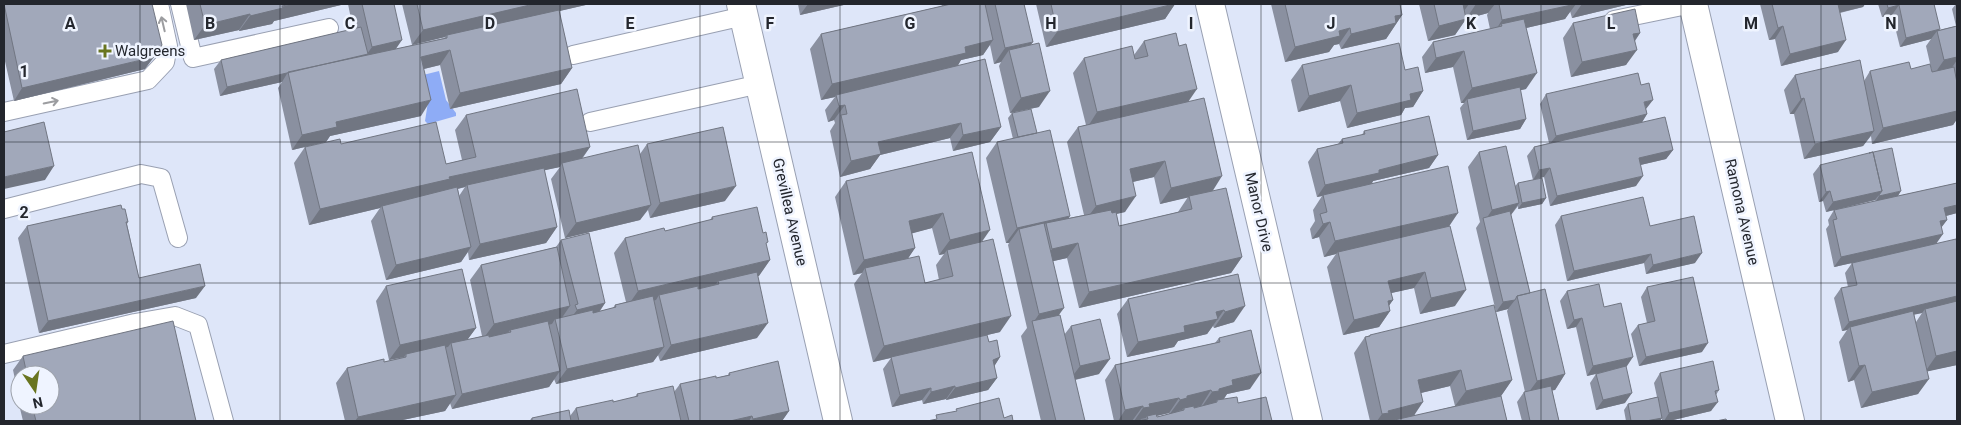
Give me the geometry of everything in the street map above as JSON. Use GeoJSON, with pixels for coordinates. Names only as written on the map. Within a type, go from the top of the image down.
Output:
{"type":"FeatureCollection","features":[{"type":"Feature","properties":{"kind":"street","name":"Manor Drive"},"geometry":{"type":"LineString","coordinates":[[1210,4],[1308,421]]}},
{"type":"Feature","properties":{"kind":"street","name":"Ramona Avenue"},"geometry":{"type":"LineString","coordinates":[[1692,4],[1790,421]]}},
{"type":"Feature","properties":{"kind":"street","name":"Grevillea Avenue"},"geometry":{"type":"LineString","coordinates":[[742,10],[838,421]]}},
{"type":"Feature","properties":{"kind":"lane"},"geometry":{"type":"LineString","coordinates":[[4,112],[148,80],[165,62],[168,46],[158,4]]}},
{"type":"Feature","properties":{"kind":"lane"},"geometry":{"type":"LineString","coordinates":[[180,4],[193,58],[328,28]]}},
{"type":"Feature","properties":{"kind":"lane"},"geometry":{"type":"LineString","coordinates":[[1597,24],[1692,4]]}},
{"type":"Feature","properties":{"kind":"lane"},"geometry":{"type":"LineString","coordinates":[[573,55],[742,10]]}},
{"type":"Feature","properties":{"kind":"lane"},"geometry":{"type":"LineString","coordinates":[[590,122],[760,84]]}},
{"type":"Feature","properties":{"kind":"lane"},"geometry":{"type":"LineString","coordinates":[[4,209],[141,174],[161,178],[178,238]]}},
{"type":"Feature","properties":{"kind":"lane"},"geometry":{"type":"LineString","coordinates":[[4,354],[136,323],[175,316],[198,325],[224,421]]}},
{"type":"Feature","properties":{"kind":"water"},"geometry":{"type":"Polygon","coordinates":[[[439,71],[446,100],[456,113],[456,116],[428,124],[425,121],[428,102],[423,75],[439,71]]]}},
{"type":"Feature","properties":{"kind":"building","name":"Walgreens"},"geometry":{"type":"Polygon","coordinates":[[[4,4],[152,4],[162,45],[154,57],[22,88],[4,4]]]}},
{"type":"Feature","properties":{"kind":"building"},"geometry":{"type":"Polygon","coordinates":[[[200,4],[292,4],[250,16],[250,14],[205,25],[200,4]]]}},
{"type":"Feature","properties":{"kind":"building"},"geometry":{"type":"Polygon","coordinates":[[[362,4],[394,4],[402,40],[372,47],[362,4]]]}},
{"type":"Feature","properties":{"kind":"building"},"geometry":{"type":"Polygon","coordinates":[[[417,4],[534,4],[423,30],[417,4]]]}},
{"type":"Feature","properties":{"kind":"building"},"geometry":{"type":"Polygon","coordinates":[[[951,4],[985,4],[993,40],[965,47],[966,53],[832,84],[821,34],[951,4]]]}},
{"type":"Feature","properties":{"kind":"building"},"geometry":{"type":"Polygon","coordinates":[[[995,4],[1024,4],[1033,42],[1005,48],[995,4]]]}},
{"type":"Feature","properties":{"kind":"building"},"geometry":{"type":"Polygon","coordinates":[[[1051,4],[1174,4],[1057,32],[1051,4]]]}},
{"type":"Feature","properties":{"kind":"building"},"geometry":{"type":"Polygon","coordinates":[[[1285,4],[1400,4],[1402,15],[1395,16],[1396,23],[1351,34],[1350,28],[1339,31],[1340,36],[1295,47],[1285,4]]]}},
{"type":"Feature","properties":{"kind":"building"},"geometry":{"type":"Polygon","coordinates":[[[1434,4],[1463,4],[1466,19],[1439,26],[1434,4]]]}},
{"type":"Feature","properties":{"kind":"building"},"geometry":{"type":"Polygon","coordinates":[[[1499,4],[1576,4],[1502,20],[1499,4]]]}},
{"type":"Feature","properties":{"kind":"building"},"geometry":{"type":"Polygon","coordinates":[[[1772,4],[1838,4],[1846,40],[1790,54],[1783,26],[1778,28],[1772,4]]]}},
{"type":"Feature","properties":{"kind":"building"},"geometry":{"type":"Polygon","coordinates":[[[1887,4],[1934,4],[1940,29],[1906,38],[1899,5],[1888,8],[1887,4]]]}},
{"type":"Feature","properties":{"kind":"building"},"geometry":{"type":"Polygon","coordinates":[[[1635,9],[1640,33],[1633,34],[1637,50],[1582,62],[1573,23],[1635,9]]]}},
{"type":"Feature","properties":{"kind":"building"},"geometry":{"type":"Polygon","coordinates":[[[559,10],[572,68],[460,93],[450,50],[421,57],[431,100],[336,122],[337,127],[302,135],[288,72],[447,38],[447,35],[559,10]]]}},
{"type":"Feature","properties":{"kind":"building"},"geometry":{"type":"Polygon","coordinates":[[[1524,19],[1537,73],[1472,88],[1464,51],[1436,58],[1433,42],[1524,19]]]}},
{"type":"Feature","properties":{"kind":"building"},"geometry":{"type":"Polygon","coordinates":[[[1957,26],[1957,57],[1944,60],[1937,31],[1957,26]]]}},
{"type":"Feature","properties":{"kind":"building"},"geometry":{"type":"Polygon","coordinates":[[[361,27],[368,54],[227,87],[221,60],[361,27]]]}},
{"type":"Feature","properties":{"kind":"building"},"geometry":{"type":"Polygon","coordinates":[[[1176,33],[1179,46],[1186,44],[1197,89],[1097,112],[1084,58],[1132,46],[1135,59],[1148,56],[1144,41],[1176,33]]]}},
{"type":"Feature","properties":{"kind":"building"},"geometry":{"type":"Polygon","coordinates":[[[1039,43],[1050,91],[1021,98],[1009,50],[1039,43]]]}},
{"type":"Feature","properties":{"kind":"building"},"geometry":{"type":"Polygon","coordinates":[[[1399,43],[1405,70],[1418,67],[1423,91],[1410,94],[1411,100],[1357,113],[1351,85],[1309,96],[1302,65],[1399,43]]]}},
{"type":"Feature","properties":{"kind":"building"},"geometry":{"type":"Polygon","coordinates":[[[985,59],[1001,127],[963,135],[961,123],[878,142],[881,154],[851,161],[841,115],[847,114],[845,105],[839,106],[836,95],[985,59]]]}},
{"type":"Feature","properties":{"kind":"building"},"geometry":{"type":"Polygon","coordinates":[[[1860,60],[1874,131],[1815,144],[1804,98],[1801,99],[1795,75],[1860,60]]]}},
{"type":"Feature","properties":{"kind":"building"},"geometry":{"type":"Polygon","coordinates":[[[1909,62],[1911,69],[1930,64],[1932,72],[1954,67],[1957,83],[1957,111],[1883,128],[1870,71],[1909,62]]]}},
{"type":"Feature","properties":{"kind":"building"},"geometry":{"type":"Polygon","coordinates":[[[1638,73],[1641,85],[1649,83],[1653,100],[1644,102],[1647,114],[1556,136],[1546,94],[1638,73]]]}},
{"type":"Feature","properties":{"kind":"building"},"geometry":{"type":"Polygon","coordinates":[[[1520,87],[1526,119],[1473,131],[1467,99],[1520,87]]]}},
{"type":"Feature","properties":{"kind":"building"},"geometry":{"type":"Polygon","coordinates":[[[577,89],[590,147],[449,177],[450,179],[320,209],[305,147],[340,139],[341,144],[436,122],[446,164],[476,157],[466,115],[577,89]]]}},
{"type":"Feature","properties":{"kind":"building"},"geometry":{"type":"Polygon","coordinates":[[[1204,98],[1222,176],[1171,188],[1165,161],[1130,169],[1136,196],[1096,206],[1078,127],[1204,98]]]}},
{"type":"Feature","properties":{"kind":"building"},"geometry":{"type":"Polygon","coordinates":[[[1031,109],[1037,133],[1018,137],[1012,113],[1031,109]]]}},
{"type":"Feature","properties":{"kind":"building"},"geometry":{"type":"Polygon","coordinates":[[[1429,116],[1438,155],[1379,170],[1379,173],[1325,185],[1317,149],[1343,143],[1342,139],[1365,134],[1364,131],[1429,116]]]}},
{"type":"Feature","properties":{"kind":"building"},"geometry":{"type":"Polygon","coordinates":[[[1665,117],[1673,150],[1639,158],[1643,176],[1557,196],[1550,168],[1539,170],[1534,147],[1665,117]]]}},
{"type":"Feature","properties":{"kind":"building"},"geometry":{"type":"Polygon","coordinates":[[[44,122],[54,166],[4,177],[4,132],[44,122]]]}},
{"type":"Feature","properties":{"kind":"building"},"geometry":{"type":"Polygon","coordinates":[[[723,127],[736,186],[660,203],[647,144],[723,127]]]}},
{"type":"Feature","properties":{"kind":"building"},"geometry":{"type":"Polygon","coordinates":[[[1050,130],[1070,216],[1017,228],[997,142],[1050,130]]]}},
{"type":"Feature","properties":{"kind":"building"},"geometry":{"type":"Polygon","coordinates":[[[638,145],[651,205],[576,223],[562,163],[638,145]]]}},
{"type":"Feature","properties":{"kind":"building"},"geometry":{"type":"Polygon","coordinates":[[[1506,146],[1519,203],[1492,210],[1479,152],[1506,146]]]}},
{"type":"Feature","properties":{"kind":"building"},"geometry":{"type":"Polygon","coordinates":[[[1892,148],[1901,191],[1879,196],[1882,191],[1873,152],[1892,148]]]}},
{"type":"Feature","properties":{"kind":"building"},"geometry":{"type":"Polygon","coordinates":[[[972,152],[990,230],[950,240],[943,213],[909,221],[915,248],[864,260],[846,181],[972,152]]]}},
{"type":"Feature","properties":{"kind":"building"},"geometry":{"type":"Polygon","coordinates":[[[1873,152],[1882,191],[1833,202],[1830,191],[1826,192],[1820,165],[1873,152]]]}},
{"type":"Feature","properties":{"kind":"building"},"geometry":{"type":"Polygon","coordinates":[[[1448,166],[1458,213],[1335,241],[1330,222],[1323,224],[1320,214],[1327,212],[1323,195],[1448,166]]]}},
{"type":"Feature","properties":{"kind":"building"},"geometry":{"type":"Polygon","coordinates":[[[544,168],[557,227],[480,244],[467,185],[544,168]]]}},
{"type":"Feature","properties":{"kind":"building"},"geometry":{"type":"Polygon","coordinates":[[[1542,178],[1546,198],[1522,203],[1518,183],[1542,178]]]}},
{"type":"Feature","properties":{"kind":"building"},"geometry":{"type":"Polygon","coordinates":[[[1957,183],[1957,205],[1944,208],[1947,220],[1940,221],[1943,234],[1841,257],[1833,220],[1837,219],[1834,210],[1957,183]]]}},
{"type":"Feature","properties":{"kind":"building"},"geometry":{"type":"Polygon","coordinates":[[[457,187],[471,247],[396,265],[382,206],[457,187]]]}},
{"type":"Feature","properties":{"kind":"building"},"geometry":{"type":"Polygon","coordinates":[[[1226,188],[1242,257],[1089,292],[1078,243],[1052,249],[1046,223],[1111,210],[1112,213],[1116,212],[1119,226],[1192,209],[1189,196],[1226,188]]]}},
{"type":"Feature","properties":{"kind":"building"},"geometry":{"type":"Polygon","coordinates":[[[1643,197],[1650,226],[1694,216],[1702,253],[1653,265],[1651,254],[1574,271],[1561,216],[1643,197]]]}},
{"type":"Feature","properties":{"kind":"building"},"geometry":{"type":"Polygon","coordinates":[[[121,205],[122,209],[125,209],[128,222],[126,222],[139,278],[200,264],[205,286],[48,321],[27,226],[121,205]]]}},
{"type":"Feature","properties":{"kind":"building"},"geometry":{"type":"Polygon","coordinates":[[[757,207],[763,233],[766,232],[768,242],[766,243],[770,260],[638,291],[625,238],[664,228],[665,231],[713,219],[712,217],[757,207]]]}},
{"type":"Feature","properties":{"kind":"building"},"geometry":{"type":"Polygon","coordinates":[[[1510,211],[1530,293],[1517,296],[1515,300],[1503,302],[1483,218],[1510,211]]]}},
{"type":"Feature","properties":{"kind":"building"},"geometry":{"type":"Polygon","coordinates":[[[1044,223],[1064,308],[1039,314],[1019,229],[1044,223]]]}},
{"type":"Feature","properties":{"kind":"building"},"geometry":{"type":"Polygon","coordinates":[[[1450,226],[1466,290],[1431,298],[1425,272],[1388,281],[1393,300],[1388,301],[1390,311],[1354,320],[1338,252],[1450,226]]]}},
{"type":"Feature","properties":{"kind":"building"},"geometry":{"type":"Polygon","coordinates":[[[589,233],[605,303],[577,310],[575,305],[578,304],[561,240],[589,233]]]}},
{"type":"Feature","properties":{"kind":"building"},"geometry":{"type":"Polygon","coordinates":[[[993,239],[1011,316],[884,346],[865,268],[919,256],[925,283],[953,276],[947,250],[993,239]]]}},
{"type":"Feature","properties":{"kind":"building"},"geometry":{"type":"Polygon","coordinates":[[[1956,239],[1957,296],[1849,322],[1841,288],[1857,285],[1852,263],[1956,239]]]}},
{"type":"Feature","properties":{"kind":"building"},"geometry":{"type":"Polygon","coordinates":[[[557,247],[570,306],[494,324],[481,265],[557,247]]]}},
{"type":"Feature","properties":{"kind":"building"},"geometry":{"type":"Polygon","coordinates":[[[462,269],[476,328],[400,345],[386,286],[462,269]]]}},
{"type":"Feature","properties":{"kind":"building"},"geometry":{"type":"Polygon","coordinates":[[[757,272],[768,323],[671,345],[659,295],[698,286],[698,289],[719,284],[718,281],[757,272]]]}},
{"type":"Feature","properties":{"kind":"building"},"geometry":{"type":"Polygon","coordinates":[[[1238,274],[1245,306],[1225,312],[1224,310],[1216,312],[1218,319],[1184,326],[1185,332],[1138,342],[1128,299],[1238,274]]]}},
{"type":"Feature","properties":{"kind":"building"},"geometry":{"type":"Polygon","coordinates":[[[1693,277],[1708,343],[1646,357],[1638,325],[1655,321],[1647,287],[1693,277]]]}},
{"type":"Feature","properties":{"kind":"building"},"geometry":{"type":"Polygon","coordinates":[[[1599,284],[1604,307],[1621,303],[1633,357],[1593,366],[1582,318],[1574,320],[1567,291],[1599,284]]]}},
{"type":"Feature","properties":{"kind":"building"},"geometry":{"type":"Polygon","coordinates":[[[1545,289],[1565,374],[1537,381],[1517,296],[1545,289]]]}},
{"type":"Feature","properties":{"kind":"building"},"geometry":{"type":"Polygon","coordinates":[[[653,296],[664,347],[567,369],[555,319],[593,310],[593,313],[616,307],[615,305],[653,296]]]}},
{"type":"Feature","properties":{"kind":"building"},"geometry":{"type":"Polygon","coordinates":[[[1957,301],[1957,351],[1936,356],[1925,309],[1957,301]]]}},
{"type":"Feature","properties":{"kind":"building"},"geometry":{"type":"Polygon","coordinates":[[[1494,305],[1512,380],[1466,391],[1461,370],[1418,380],[1423,402],[1382,414],[1365,337],[1494,305]]]}},
{"type":"Feature","properties":{"kind":"building"},"geometry":{"type":"Polygon","coordinates":[[[1913,311],[1929,379],[1872,392],[1865,365],[1859,366],[1850,327],[1913,311]]]}},
{"type":"Feature","properties":{"kind":"building"},"geometry":{"type":"Polygon","coordinates":[[[1060,315],[1085,421],[1056,421],[1032,321],[1060,315]]]}},
{"type":"Feature","properties":{"kind":"building"},"geometry":{"type":"Polygon","coordinates":[[[1100,319],[1110,359],[1080,366],[1071,326],[1100,319]]]}},
{"type":"Feature","properties":{"kind":"building"},"geometry":{"type":"Polygon","coordinates":[[[173,321],[196,421],[36,421],[34,415],[60,415],[60,365],[25,365],[23,356],[173,321]]]}},
{"type":"Feature","properties":{"kind":"building"},"geometry":{"type":"Polygon","coordinates":[[[548,321],[560,371],[462,394],[451,343],[489,335],[489,337],[548,321]]]}},
{"type":"Feature","properties":{"kind":"building"},"geometry":{"type":"Polygon","coordinates":[[[1251,330],[1261,373],[1232,380],[1233,385],[1219,389],[1219,391],[1212,392],[1211,390],[1187,396],[1187,398],[1180,400],[1179,398],[1149,404],[1150,407],[1143,408],[1143,406],[1125,410],[1115,365],[1220,342],[1219,338],[1251,330]]]}},
{"type":"Feature","properties":{"kind":"building"},"geometry":{"type":"Polygon","coordinates":[[[987,335],[989,342],[997,340],[1000,357],[993,360],[997,378],[955,388],[955,386],[931,392],[931,388],[900,395],[891,357],[987,335]]]}},
{"type":"Feature","properties":{"kind":"building"},"geometry":{"type":"Polygon","coordinates":[[[445,345],[456,395],[358,417],[347,368],[384,359],[384,362],[406,357],[406,354],[445,345]]]}},
{"type":"Feature","properties":{"kind":"building"},"geometry":{"type":"Polygon","coordinates":[[[778,361],[789,411],[753,419],[752,416],[730,421],[689,421],[680,384],[730,375],[729,373],[778,361]]]}},
{"type":"Feature","properties":{"kind":"building"},"geometry":{"type":"Polygon","coordinates":[[[1713,361],[1719,390],[1715,391],[1718,402],[1669,413],[1660,373],[1713,361]]]}},
{"type":"Feature","properties":{"kind":"building"},"geometry":{"type":"Polygon","coordinates":[[[1626,366],[1632,393],[1603,400],[1596,374],[1626,366]]]}},
{"type":"Feature","properties":{"kind":"building"},"geometry":{"type":"Polygon","coordinates":[[[673,386],[681,421],[579,421],[576,408],[613,400],[613,402],[638,396],[637,394],[673,386]]]}},
{"type":"Feature","properties":{"kind":"building"},"geometry":{"type":"Polygon","coordinates":[[[1551,386],[1559,421],[1530,421],[1524,392],[1551,386]]]}},
{"type":"Feature","properties":{"kind":"building"},"geometry":{"type":"Polygon","coordinates":[[[1501,396],[1507,421],[1390,421],[1501,396]]]}},
{"type":"Feature","properties":{"kind":"building"},"geometry":{"type":"Polygon","coordinates":[[[1237,397],[1238,403],[1266,397],[1272,421],[1137,421],[1148,419],[1147,416],[1156,414],[1157,417],[1184,410],[1184,408],[1194,406],[1194,408],[1217,402],[1217,400],[1237,397]]]}},
{"type":"Feature","properties":{"kind":"building"},"geometry":{"type":"Polygon","coordinates":[[[1658,397],[1662,418],[1631,421],[1628,404],[1658,397]]]}},
{"type":"Feature","properties":{"kind":"building"},"geometry":{"type":"Polygon","coordinates":[[[999,398],[1004,418],[1012,415],[1013,421],[927,421],[937,419],[936,415],[957,411],[956,409],[999,398]]]}},
{"type":"Feature","properties":{"kind":"building"},"geometry":{"type":"Polygon","coordinates":[[[569,410],[571,421],[532,421],[532,418],[569,410]]]}},
{"type":"Feature","properties":{"kind":"place","name":"Walgreens"},"geometry":{"type":"Point","coordinates":[105,51]}}]}
